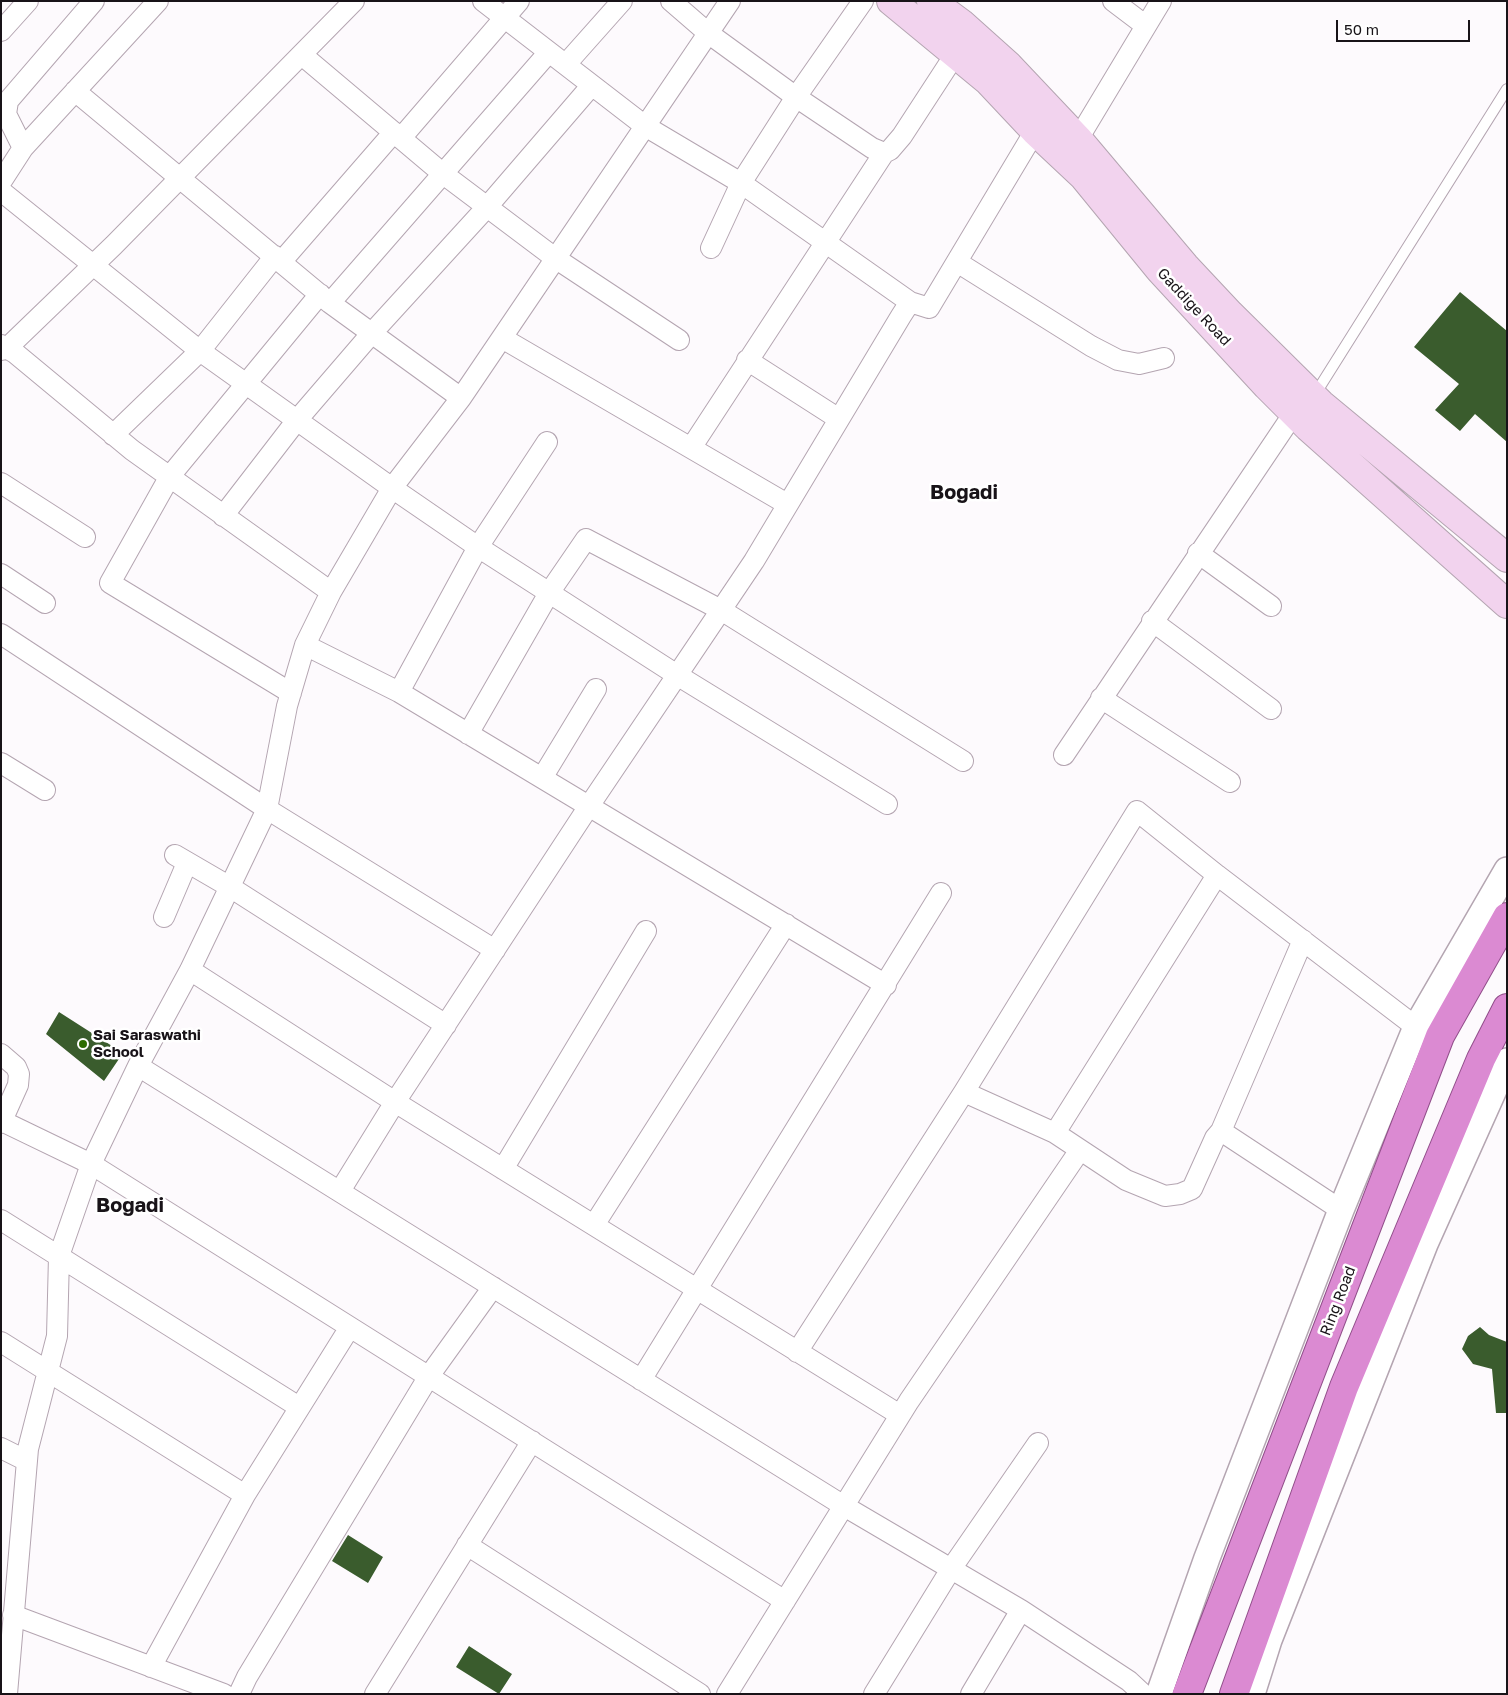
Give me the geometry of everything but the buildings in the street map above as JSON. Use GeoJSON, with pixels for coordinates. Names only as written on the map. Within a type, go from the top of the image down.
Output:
{"type":"FeatureCollection","features":[{"type":"Feature","properties":{"kind":"highway","name":"Ring Road"},"geometry":{"type":"LineString","coordinates":[[1187,1694],[1472,954],[1507,917]]}},
{"type":"Feature","properties":{"kind":"highway"},"geometry":{"type":"LineString","coordinates":[[1234,1694],[1344,1387],[1416,1240],[1481,1059],[1505,1017]]}},
{"type":"Feature","properties":{"kind":"main road","name":"Gaddige Road"},"geometry":{"type":"LineString","coordinates":[[891,1],[956,53],[988,82],[1083,176],[1159,269],[1304,405],[1507,604]]}},
{"type":"Feature","properties":{"kind":"main road","name":"Gaddige Road"},"geometry":{"type":"LineString","coordinates":[[931,1],[961,24],[1009,66],[1078,139],[1185,266],[1230,314],[1304,405],[1507,558]]}},
{"type":"Feature","properties":{"kind":"street"},"geometry":{"type":"LineString","coordinates":[[1,31],[28,1]]}},
{"type":"Feature","properties":{"kind":"street"},"geometry":{"type":"LineString","coordinates":[[23,148],[6,114],[8,101],[94,1]]}},
{"type":"Feature","properties":{"kind":"street"},"geometry":{"type":"LineString","coordinates":[[158,1],[23,148],[2,181],[93,265],[200,351],[392,488],[478,547],[677,675],[887,804]]}},
{"type":"Feature","properties":{"kind":"street"},"geometry":{"type":"LineString","coordinates":[[331,592],[113,436],[15,353],[3,348],[93,265],[354,1]]}},
{"type":"Feature","properties":{"kind":"street"},"geometry":{"type":"LineString","coordinates":[[482,1],[645,126],[741,183],[910,302],[929,308],[1035,130]]}},
{"type":"Feature","properties":{"kind":"street"},"geometry":{"type":"LineString","coordinates":[[113,436],[200,351],[278,259],[397,135],[520,1]]}},
{"type":"Feature","properties":{"kind":"street"},"geometry":{"type":"LineString","coordinates":[[566,64],[622,1]]}},
{"type":"Feature","properties":{"kind":"street"},"geometry":{"type":"LineString","coordinates":[[671,1],[708,33],[796,97],[872,148],[884,152],[890,150],[902,136],[956,53]]}},
{"type":"Feature","properties":{"kind":"street"},"geometry":{"type":"LineString","coordinates":[[6,1694],[28,1449],[57,1336],[59,1256],[91,1164],[138,1066],[190,970],[267,809],[291,693],[305,646],[331,592],[392,488],[461,398],[730,1]]}},
{"type":"Feature","properties":{"kind":"street"},"geometry":{"type":"LineString","coordinates":[[711,248],[741,183],[796,97],[863,1]]}},
{"type":"Feature","properties":{"kind":"street"},"geometry":{"type":"LineString","coordinates":[[1114,1],[1146,26]]}},
{"type":"Feature","properties":{"kind":"street"},"geometry":{"type":"LineString","coordinates":[[1078,139],[1161,1]]}},
{"type":"Feature","properties":{"kind":"street"},"geometry":{"type":"LineString","coordinates":[[291,693],[110,583],[170,476],[246,384],[442,173],[549,52]]}},
{"type":"Feature","properties":{"kind":"street"},"geometry":{"type":"LineString","coordinates":[[302,54],[442,173],[555,258],[679,340]]}},
{"type":"Feature","properties":{"kind":"street"},"geometry":{"type":"LineString","coordinates":[[223,516],[297,420],[371,334],[487,207],[592,85]]}},
{"type":"Feature","properties":{"kind":"street"},"geometry":{"type":"LineString","coordinates":[[75,90],[325,298],[371,334],[461,398]]}},
{"type":"Feature","properties":{"kind":"street"},"geometry":{"type":"LineString","coordinates":[[691,448],[884,152]]}},
{"type":"Feature","properties":{"kind":"street"},"geometry":{"type":"LineString","coordinates":[[957,262],[1091,346],[1118,360],[1139,364],[1164,358]]}},
{"type":"Feature","properties":{"kind":"street"},"geometry":{"type":"LineString","coordinates":[[340,1192],[395,1102],[589,806],[754,561],[910,302]]}},
{"type":"Feature","properties":{"kind":"street"},"geometry":{"type":"LineString","coordinates":[[502,338],[787,504]]}},
{"type":"Feature","properties":{"kind":"street"},"geometry":{"type":"LineString","coordinates":[[747,360],[839,419]]}},
{"type":"Feature","properties":{"kind":"street"},"geometry":{"type":"LineString","coordinates":[[1064,755],[1198,553],[1304,405]]}},
{"type":"Feature","properties":{"kind":"street"},"geometry":{"type":"LineString","coordinates":[[399,692],[478,547],[547,442]]}},
{"type":"Feature","properties":{"kind":"street"},"geometry":{"type":"LineString","coordinates":[[1,483],[85,537]]}},
{"type":"Feature","properties":{"kind":"street"},"geometry":{"type":"LineString","coordinates":[[468,734],[550,593],[586,539],[721,610],[962,760]]}},
{"type":"Feature","properties":{"kind":"street"},"geometry":{"type":"LineString","coordinates":[[1198,553],[1271,606]]}},
{"type":"Feature","properties":{"kind":"street"},"geometry":{"type":"LineString","coordinates":[[1,574],[45,603]]}},
{"type":"Feature","properties":{"kind":"street"},"geometry":{"type":"LineString","coordinates":[[1152,621],[1271,709]]}},
{"type":"Feature","properties":{"kind":"street"},"geometry":{"type":"LineString","coordinates":[[1,634],[267,809],[495,950]]}},
{"type":"Feature","properties":{"kind":"street"},"geometry":{"type":"LineString","coordinates":[[305,646],[399,692],[886,985]]}},
{"type":"Feature","properties":{"kind":"street"},"geometry":{"type":"LineString","coordinates":[[542,778],[596,689]]}},
{"type":"Feature","properties":{"kind":"street"},"geometry":{"type":"LineString","coordinates":[[1101,698],[1230,782]]}},
{"type":"Feature","properties":{"kind":"street"},"geometry":{"type":"LineString","coordinates":[[1,763],[46,790]]}},
{"type":"Feature","properties":{"kind":"street"},"geometry":{"type":"LineString","coordinates":[[797,1352],[964,1092],[1137,811],[1217,875],[1416,1027]]}},
{"type":"Feature","properties":{"kind":"street"},"geometry":{"type":"LineString","coordinates":[[164,917],[181,859],[230,887],[446,1025]]}},
{"type":"Feature","properties":{"kind":"street"},"geometry":{"type":"LineString","coordinates":[[1159,1694],[1207,1558],[1341,1210],[1416,1027],[1472,954],[1507,870]]}},
{"type":"Feature","properties":{"kind":"street"},"geometry":{"type":"LineString","coordinates":[[1055,1132],[1217,875]]}},
{"type":"Feature","properties":{"kind":"street"},"geometry":{"type":"LineString","coordinates":[[640,1380],[697,1291],[941,893]]}},
{"type":"Feature","properties":{"kind":"street"},"geometry":{"type":"LineString","coordinates":[[594,1225],[786,924]]}},
{"type":"Feature","properties":{"kind":"street"},"geometry":{"type":"LineString","coordinates":[[503,1168],[646,931]]}},
{"type":"Feature","properties":{"kind":"street"},"geometry":{"type":"LineString","coordinates":[[964,1092],[1055,1132],[1126,1180],[1166,1196],[1180,1194],[1192,1189],[1215,1138],[1221,1131],[1303,940]]}},
{"type":"Feature","properties":{"kind":"street"},"geometry":{"type":"LineString","coordinates":[[190,970],[395,1102],[900,1416]]}},
{"type":"Feature","properties":{"kind":"street"},"geometry":{"type":"LineString","coordinates":[[1,1054],[16,1067],[19,1074],[18,1085],[2,1122],[91,1164],[785,1601]]}},
{"type":"Feature","properties":{"kind":"street"},"geometry":{"type":"LineString","coordinates":[[1252,1694],[1269,1640],[1416,1240],[1507,1061]]}},
{"type":"Feature","properties":{"kind":"street"},"geometry":{"type":"LineString","coordinates":[[138,1066],[844,1506],[1021,1610],[1131,1690]]}},
{"type":"Feature","properties":{"kind":"street"},"geometry":{"type":"LineString","coordinates":[[1221,1131],[1341,1210]]}},
{"type":"Feature","properties":{"kind":"street"},"geometry":{"type":"LineString","coordinates":[[727,1694],[900,1416],[1080,1150]]}},
{"type":"Feature","properties":{"kind":"street"},"geometry":{"type":"LineString","coordinates":[[1,1220],[299,1407]]}},
{"type":"Feature","properties":{"kind":"street"},"geometry":{"type":"LineString","coordinates":[[239,1694],[247,1677],[429,1376],[493,1287]]}},
{"type":"Feature","properties":{"kind":"street"},"geometry":{"type":"LineString","coordinates":[[151,1666],[245,1496],[350,1327]]}},
{"type":"Feature","properties":{"kind":"street"},"geometry":{"type":"LineString","coordinates":[[1,1342],[245,1496]]}},
{"type":"Feature","properties":{"kind":"street"},"geometry":{"type":"LineString","coordinates":[[375,1694],[532,1441]]}},
{"type":"Feature","properties":{"kind":"street"},"geometry":{"type":"LineString","coordinates":[[874,1694],[951,1569],[1038,1443]]}},
{"type":"Feature","properties":{"kind":"street"},"geometry":{"type":"LineString","coordinates":[[1,1448],[27,1461]]}},
{"type":"Feature","properties":{"kind":"street"},"geometry":{"type":"LineString","coordinates":[[467,1545],[700,1694]]}},
{"type":"Feature","properties":{"kind":"street"},"geometry":{"type":"LineString","coordinates":[[971,1694],[1021,1610]]}},
{"type":"Feature","properties":{"kind":"street"},"geometry":{"type":"LineString","coordinates":[[13,1615],[224,1694]]}},
{"type":"Feature","properties":{"kind":"lane"},"geometry":{"type":"LineString","coordinates":[[1304,405],[1507,89]]}},
{"type":"Feature","properties":{"kind":"place","name":"Sai Saraswathi School"},"geometry":{"type":"Point","coordinates":[83,1044]}},
{"type":"Feature","properties":{"kind":"district","name":"Bogadi"},"geometry":{"type":"Point","coordinates":[964,493]}},
{"type":"Feature","properties":{"kind":"district","name":"Bogadi"},"geometry":{"type":"Point","coordinates":[130,1206]}}]}
